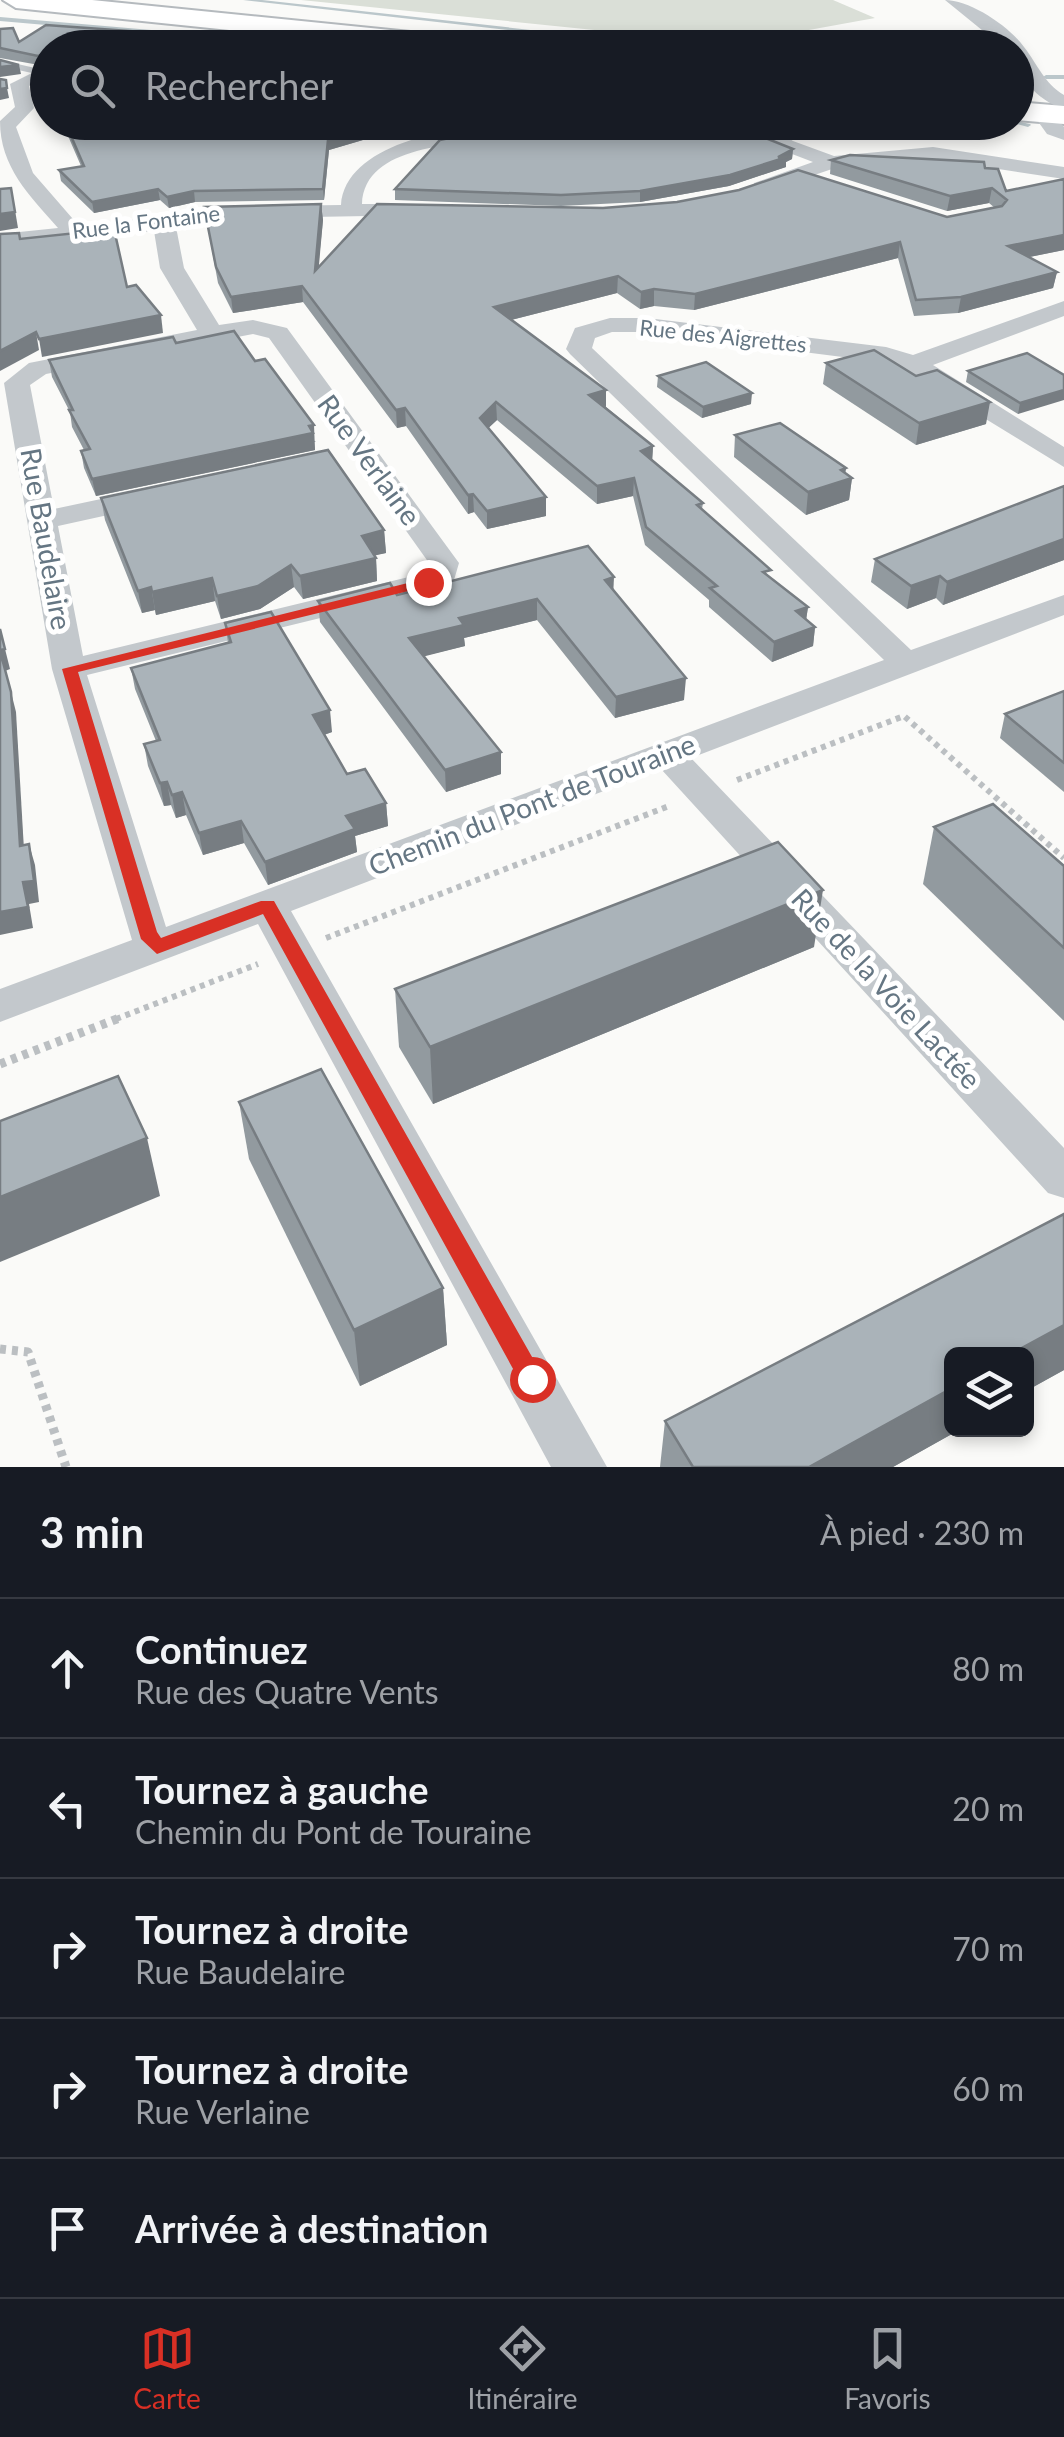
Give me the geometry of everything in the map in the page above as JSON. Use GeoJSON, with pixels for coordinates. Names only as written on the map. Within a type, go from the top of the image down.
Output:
{"type":"FeatureCollection","features":[{"type":"Feature","properties":{"kind":"main road"},"geometry":{"type":"LineString","coordinates":[[16,0],[312,30]]}},
{"type":"Feature","properties":{"kind":"main road"},"geometry":{"type":"LineString","coordinates":[[0,9],[233,30]]}},
{"type":"Feature","properties":{"kind":"street"},"geometry":{"type":"LineString","coordinates":[[953,0],[998,30]]}},
{"type":"Feature","properties":{"kind":"street"},"geometry":{"type":"LineString","coordinates":[[30,77],[11,84],[25,108],[6,126],[24,175],[71,230]]}},
{"type":"Feature","properties":{"kind":"street"},"geometry":{"type":"LineString","coordinates":[[1045,106],[1064,85]]}},
{"type":"Feature","properties":{"kind":"street"},"geometry":{"type":"LineString","coordinates":[[352,209],[349,201],[360,174],[372,163],[386,154],[446,140]]}},
{"type":"Feature","properties":{"kind":"street"},"geometry":{"type":"LineString","coordinates":[[779,140],[832,162]]}},
{"type":"Feature","properties":{"kind":"street"},"geometry":{"type":"LineString","coordinates":[[747,192],[832,162],[944,154],[1064,174]]}},
{"type":"Feature","properties":{"kind":"street"},"geometry":{"type":"LineString","coordinates":[[798,175],[835,187]]}},
{"type":"Feature","properties":{"kind":"street","name":"Rue la Fontaine"},"geometry":{"type":"LineString","coordinates":[[0,241],[71,230],[164,223],[205,214],[352,209],[448,211]]}},
{"type":"Feature","properties":{"kind":"street"},"geometry":{"type":"LineString","coordinates":[[164,223],[172,268],[212,334]]}},
{"type":"Feature","properties":{"kind":"street"},"geometry":{"type":"LineString","coordinates":[[913,364],[1064,308]]}},
{"type":"Feature","properties":{"kind":"street","name":"Rue des Aigrettes"},"geometry":{"type":"LineString","coordinates":[[907,664],[580,348],[584,334],[595,328],[647,326],[886,356],[913,364],[1064,459]]}},
{"type":"Feature","properties":{"kind":"street","name":"Rue Verlaine"},"geometry":{"type":"LineString","coordinates":[[69,669],[428,582],[443,573],[444,563],[278,333],[253,328],[212,334]]}},
{"type":"Feature","properties":{"kind":"street","name":"Rue Baudelaire"},"geometry":{"type":"LineString","coordinates":[[157,947],[148,934],[69,669],[42,520],[12,423],[17,383],[38,368],[212,334]]}},
{"type":"Feature","properties":{"kind":"street"},"geometry":{"type":"LineString","coordinates":[[326,460],[364,452]]}},
{"type":"Feature","properties":{"kind":"street"},"geometry":{"type":"LineString","coordinates":[[42,520],[174,492]]}},
{"type":"Feature","properties":{"kind":"street","name":"Chemin du Pont de Touraine"},"geometry":{"type":"LineString","coordinates":[[0,1006],[907,664],[1058,614]]}},
{"type":"Feature","properties":{"kind":"street","name":"Rue de la Voie Lactée"},"geometry":{"type":"LineString","coordinates":[[667,754],[1064,1180]]}},
{"type":"Feature","properties":{"kind":"street"},"geometry":{"type":"LineString","coordinates":[[268,906],[580,1467]]}},
{"type":"Feature","properties":{"kind":"lane"},"geometry":{"type":"LineString","coordinates":[[367,0],[389,0]]}},
{"type":"Feature","properties":{"kind":"lane"},"geometry":{"type":"LineString","coordinates":[[0,64],[30,69]]}},
{"type":"Feature","properties":{"kind":"path"},"geometry":{"type":"LineString","coordinates":[[0,1064],[904,716],[1064,858]]}},
{"type":"Feature","properties":{"kind":"path"},"geometry":{"type":"LineString","coordinates":[[0,1349],[28,1352],[66,1467]]}},
{"type":"Feature","properties":{"kind":"shaded area"},"geometry":{"type":"Polygon","coordinates":[[[301,0],[833,0],[875,18],[809,30],[595,30],[301,0]]]}},
{"type":"Feature","properties":{"kind":"building"},"geometry":{"type":"Polygon","coordinates":[[[46,25],[115,30],[38,30],[46,25]]]}},
{"type":"Feature","properties":{"kind":"building"},"geometry":{"type":"Polygon","coordinates":[[[13,28],[19,42],[30,35],[30,54],[0,48],[0,29],[13,28]]]}},
{"type":"Feature","properties":{"kind":"building"},"geometry":{"type":"Polygon","coordinates":[[[0,60],[19,65],[0,67],[0,60]]]}},
{"type":"Feature","properties":{"kind":"building"},"geometry":{"type":"Polygon","coordinates":[[[73,140],[328,140],[323,189],[194,191],[167,197],[158,189],[92,202],[59,170],[84,166],[73,140]]]}},
{"type":"Feature","properties":{"kind":"building"},"geometry":{"type":"Polygon","coordinates":[[[440,140],[770,140],[793,149],[778,157],[787,157],[730,175],[640,191],[561,195],[395,189],[440,140]]]}},
{"type":"Feature","properties":{"kind":"building"},"geometry":{"type":"Polygon","coordinates":[[[850,155],[984,162],[985,168],[998,169],[1006,191],[1064,179],[1064,235],[1008,246],[1057,272],[961,297],[916,300],[900,242],[695,294],[654,289],[641,292],[618,276],[494,307],[606,390],[589,395],[653,446],[641,451],[703,503],[697,505],[771,570],[763,572],[808,607],[796,611],[815,627],[774,642],[710,588],[717,586],[646,527],[634,478],[597,486],[496,402],[480,418],[546,497],[487,511],[473,494],[468,495],[405,408],[396,410],[302,286],[231,297],[216,267],[204,207],[321,204],[315,271],[377,204],[603,208],[677,202],[739,190],[798,170],[947,217],[1002,206],[1007,200],[992,188],[950,196],[831,160],[850,155]]]}},
{"type":"Feature","properties":{"kind":"building"},"geometry":{"type":"Polygon","coordinates":[[[11,188],[15,212],[0,214],[0,189],[11,188]]]}},
{"type":"Feature","properties":{"kind":"building"},"geometry":{"type":"Polygon","coordinates":[[[114,229],[127,287],[136,285],[161,315],[39,339],[36,332],[0,351],[0,234],[19,233],[20,239],[114,229]]]}},
{"type":"Feature","properties":{"kind":"building"},"geometry":{"type":"Polygon","coordinates":[[[234,331],[255,361],[265,359],[314,425],[309,426],[313,433],[92,479],[81,451],[90,449],[49,360],[173,337],[176,343],[234,331]]]}},
{"type":"Feature","properties":{"kind":"building"},"geometry":{"type":"Polygon","coordinates":[[[874,350],[916,376],[937,370],[990,402],[919,423],[826,363],[874,350]]]}},
{"type":"Feature","properties":{"kind":"building"},"geometry":{"type":"Polygon","coordinates":[[[1027,353],[1064,375],[1064,390],[1020,403],[968,371],[1027,353]]]}},
{"type":"Feature","properties":{"kind":"building"},"geometry":{"type":"Polygon","coordinates":[[[706,362],[752,393],[703,407],[658,376],[706,362]]]}},
{"type":"Feature","properties":{"kind":"building"},"geometry":{"type":"Polygon","coordinates":[[[780,423],[846,468],[841,470],[852,478],[808,492],[735,435],[780,423]]]}},
{"type":"Feature","properties":{"kind":"building"},"geometry":{"type":"Polygon","coordinates":[[[328,450],[384,530],[362,536],[376,558],[300,576],[291,565],[258,586],[217,596],[212,578],[152,592],[151,587],[138,591],[101,498],[328,450]]]}},
{"type":"Feature","properties":{"kind":"building"},"geometry":{"type":"Polygon","coordinates":[[[1064,486],[1064,539],[947,582],[940,576],[911,586],[875,559],[1064,486]]]}},
{"type":"Feature","properties":{"kind":"building"},"geometry":{"type":"Polygon","coordinates":[[[588,546],[614,577],[605,580],[686,678],[616,697],[537,599],[459,618],[464,625],[409,638],[501,752],[445,770],[318,601],[390,583],[397,595],[588,546]]]}},
{"type":"Feature","properties":{"kind":"building"},"geometry":{"type":"Polygon","coordinates":[[[271,612],[330,710],[313,715],[347,774],[365,769],[386,803],[346,816],[355,829],[265,862],[241,821],[199,833],[182,792],[172,795],[167,782],[160,783],[144,744],[160,740],[131,668],[231,642],[225,623],[271,612]]]}},
{"type":"Feature","properties":{"kind":"building"},"geometry":{"type":"Polygon","coordinates":[[[0,651],[11,692],[20,846],[29,844],[34,881],[23,882],[28,907],[0,912],[0,651]]]}},
{"type":"Feature","properties":{"kind":"building"},"geometry":{"type":"Polygon","coordinates":[[[1064,691],[1064,763],[1005,714],[1064,691]]]}},
{"type":"Feature","properties":{"kind":"building"},"geometry":{"type":"Polygon","coordinates":[[[993,804],[1064,866],[1064,948],[934,827],[993,804]]]}},
{"type":"Feature","properties":{"kind":"building"},"geometry":{"type":"Polygon","coordinates":[[[778,842],[823,890],[430,1047],[395,989],[778,842]]]}},
{"type":"Feature","properties":{"kind":"building"},"geometry":{"type":"Polygon","coordinates":[[[321,1069],[443,1288],[354,1330],[239,1102],[321,1069]]]}},
{"type":"Feature","properties":{"kind":"building"},"geometry":{"type":"Polygon","coordinates":[[[118,1076],[147,1138],[0,1197],[0,1121],[118,1076]]]}},
{"type":"Feature","properties":{"kind":"building"},"geometry":{"type":"Polygon","coordinates":[[[1064,1214],[1064,1325],[1024,1347],[944,1347],[944,1392],[809,1467],[693,1467],[665,1421],[1064,1214]]]}},
{"type":"Feature","properties":{"kind":"waterway"},"geometry":{"type":"LineString","coordinates":[[246,0],[524,30]]}},
{"type":"Feature","properties":{"kind":"waterway"},"geometry":{"type":"LineString","coordinates":[[0,19],[128,30]]}},
{"type":"Feature","properties":{"kind":"waterway"},"geometry":{"type":"LineString","coordinates":[[1046,77],[1064,77]]}},
{"type":"Feature","properties":{"kind":"route"},"geometry":{"type":"LineString","coordinates":[[428,582],[69,669],[148,934],[157,947],[268,906],[532,1379]]}}]}
